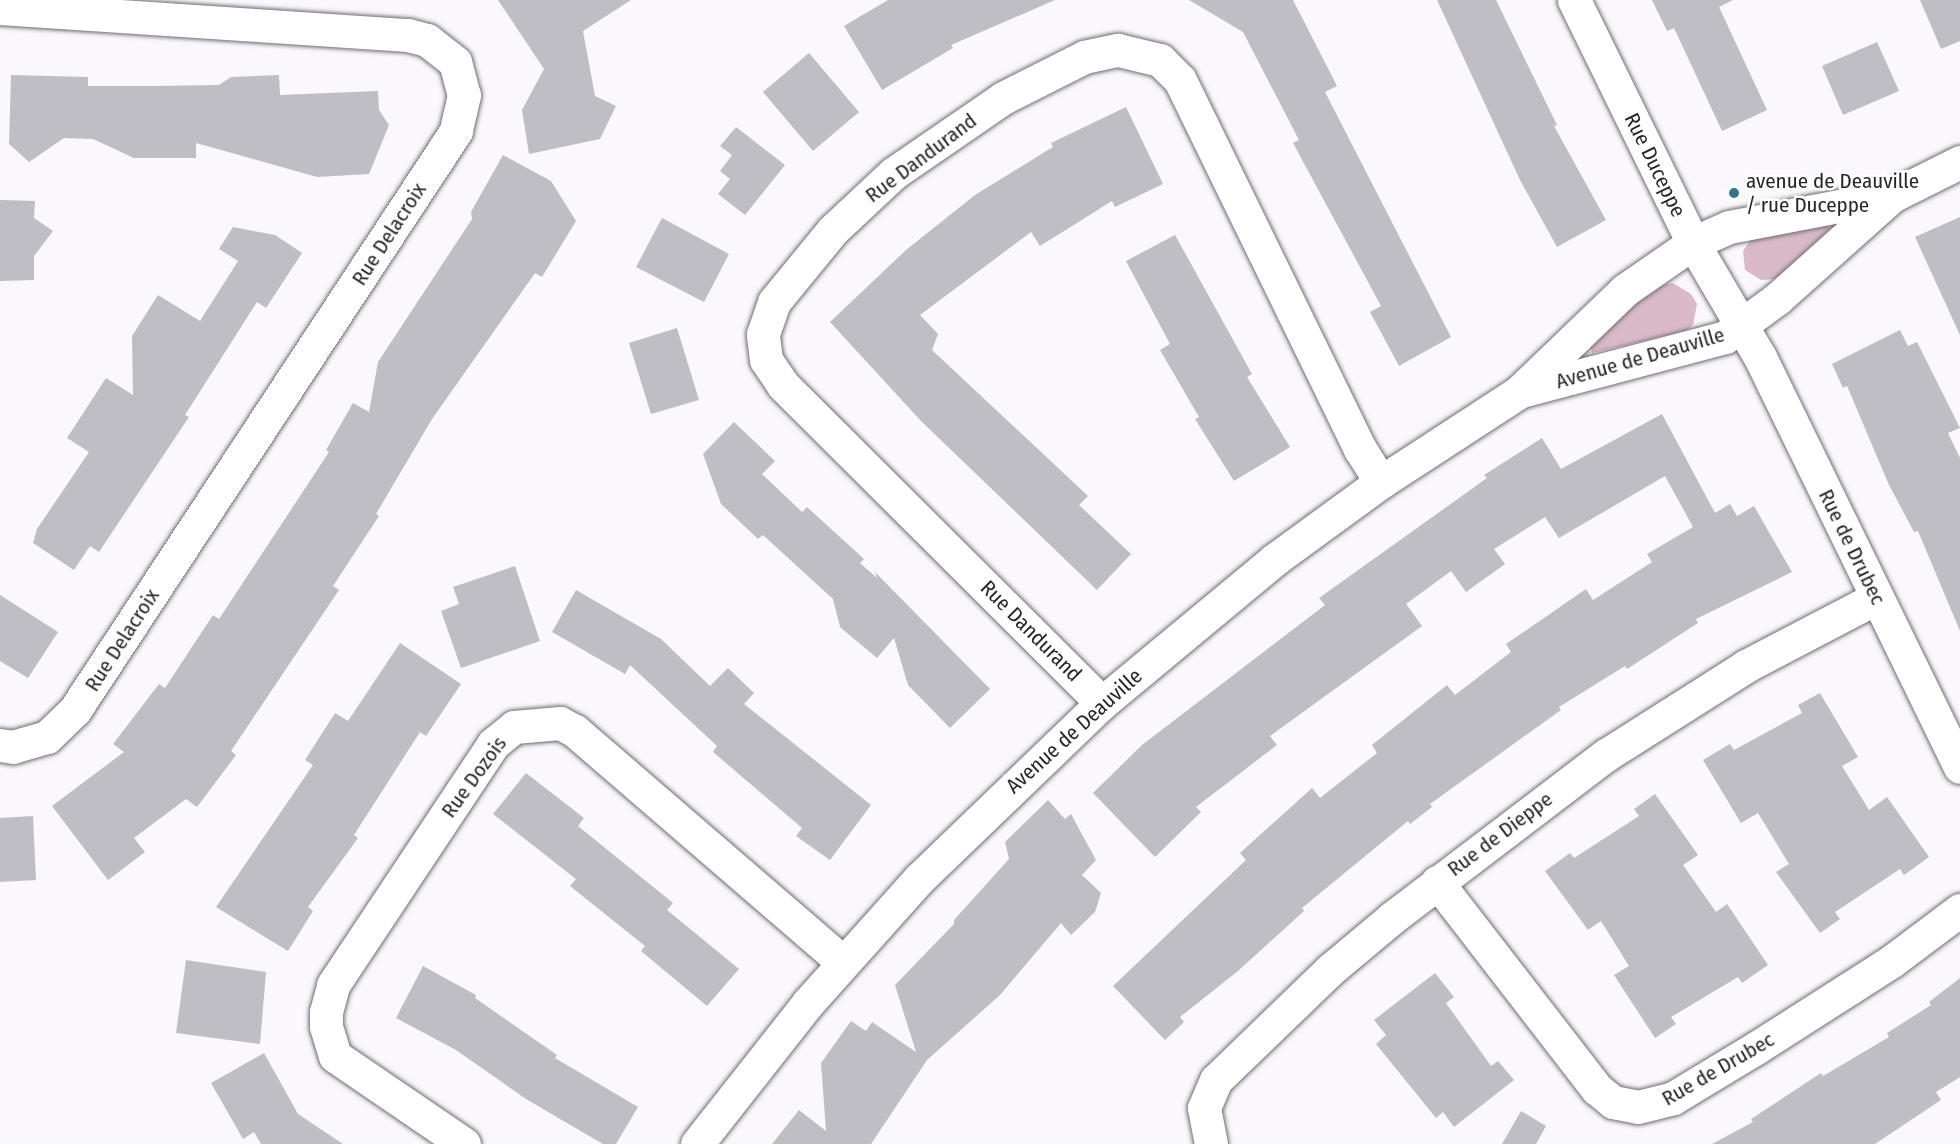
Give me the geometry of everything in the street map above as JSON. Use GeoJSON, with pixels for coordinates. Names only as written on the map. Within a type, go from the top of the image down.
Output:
{"type":"FeatureCollection","features":[{"type":"Feature","properties":{"kind":"street","name":"Rue Duceppe"},"geometry":{"type":"LineString","coordinates":[[1574,0],[1693,243],[1742,327]]}},
{"type":"Feature","properties":{"kind":"street","name":"Rue Delacroix"},"geometry":{"type":"LineString","coordinates":[[0,8],[408,35],[427,40],[455,62],[464,95],[456,131],[75,710],[47,737],[13,747],[0,745]]}},
{"type":"Feature","properties":{"kind":"street","name":"Rue Dandurand"},"geometry":{"type":"LineString","coordinates":[[1102,703],[783,385],[766,360],[763,334],[774,302],[833,230],[894,173],[1003,98],[1084,57],[1118,50],[1160,60],[1180,80],[1360,449],[1381,482]]}},
{"type":"Feature","properties":{"kind":"street","name":"Avenue de Deauville"},"geometry":{"type":"LineString","coordinates":[[1519,392],[1706,343],[1742,327],[1892,196],[1960,162]]}},
{"type":"Feature","properties":{"kind":"street","name":"Avenue de Deauville"},"geometry":{"type":"LineString","coordinates":[[697,1144],[750,1073],[843,962],[966,833],[1102,703],[1274,560],[1381,482],[1519,392],[1625,290],[1693,243],[1729,227],[1892,196]]}},
{"type":"Feature","properties":{"kind":"street","name":"Rue de Drubec"},"geometry":{"type":"LineString","coordinates":[[1742,327],[1760,357],[1960,767]]}},
{"type":"Feature","properties":{"kind":"street","name":"Rue de Dieppe"},"geometry":{"type":"LineString","coordinates":[[1211,1144],[1204,1107],[1212,1087],[1232,1061],[1331,969],[1437,882],[1606,755],[1746,666],[1876,598]]}},
{"type":"Feature","properties":{"kind":"street","name":"Rue Dozois"},"geometry":{"type":"LineString","coordinates":[[464,1144],[335,1056],[326,1026],[326,1011],[333,985],[493,744],[514,727],[560,723],[575,731],[843,962]]}},
{"type":"Feature","properties":{"kind":"street","name":"Rue de Drubec"},"geometry":{"type":"LineString","coordinates":[[1437,882],[1597,1089],[1613,1102],[1638,1107],[1673,1098],[1756,1048],[1892,961],[1960,910]]}},
{"type":"Feature","properties":{"kind":"shaded area"},"geometry":{"type":"Polygon","coordinates":[[[1825,223],[1830,229],[1777,279],[1761,280],[1745,270],[1743,251],[1751,239],[1825,223]]]}},
{"type":"Feature","properties":{"kind":"shaded area"},"geometry":{"type":"Polygon","coordinates":[[[1673,283],[1691,294],[1697,304],[1693,325],[1686,331],[1592,353],[1589,343],[1655,286],[1673,283]]]}},
{"type":"Feature","properties":{"kind":"building"},"geometry":{"type":"Polygon","coordinates":[[[498,0],[631,0],[583,31],[595,96],[616,106],[600,139],[529,154],[522,110],[544,69],[498,0]]]}},
{"type":"Feature","properties":{"kind":"building"},"geometry":{"type":"Polygon","coordinates":[[[888,0],[1055,0],[951,45],[953,48],[882,90],[844,26],[888,0]]]}},
{"type":"Feature","properties":{"kind":"building"},"geometry":{"type":"Polygon","coordinates":[[[1189,0],[1293,0],[1337,86],[1325,92],[1451,337],[1399,366],[1370,312],[1381,306],[1293,143],[1299,140],[1243,32],[1189,0]]]}},
{"type":"Feature","properties":{"kind":"building"},"geometry":{"type":"Polygon","coordinates":[[[1437,0],[1496,0],[1557,125],[1554,126],[1606,220],[1557,247],[1520,180],[1437,0]]]}},
{"type":"Feature","properties":{"kind":"building"},"geometry":{"type":"Polygon","coordinates":[[[1652,0],[1733,0],[1719,7],[1767,110],[1722,131],[1674,28],[1667,31],[1652,0]]]}},
{"type":"Feature","properties":{"kind":"building"},"geometry":{"type":"Polygon","coordinates":[[[1920,0],[1960,0],[1960,41],[1941,49],[1920,0]]]}},
{"type":"Feature","properties":{"kind":"building"},"geometry":{"type":"Polygon","coordinates":[[[1877,42],[1899,91],[1843,115],[1822,66],[1877,42]]]}},
{"type":"Feature","properties":{"kind":"building"},"geometry":{"type":"Polygon","coordinates":[[[809,53],[859,112],[813,151],[763,92],[809,53]]]}},
{"type":"Feature","properties":{"kind":"building"},"geometry":{"type":"Polygon","coordinates":[[[11,75],[88,77],[88,86],[154,86],[219,85],[231,77],[279,75],[280,95],[378,91],[379,110],[389,125],[369,174],[317,177],[196,143],[196,158],[134,158],[93,139],[64,138],[29,162],[9,144],[11,75]]]}},
{"type":"Feature","properties":{"kind":"building"},"geometry":{"type":"Polygon","coordinates":[[[1126,107],[1163,184],[1115,207],[1112,201],[1040,246],[1031,232],[920,315],[938,334],[932,350],[1088,496],[1079,505],[1131,554],[1097,590],[921,421],[830,322],[906,250],[975,195],[1053,147],[1051,143],[1126,107]]]}},
{"type":"Feature","properties":{"kind":"building"},"geometry":{"type":"Polygon","coordinates":[[[736,127],[785,165],[745,215],[718,194],[730,179],[720,171],[732,155],[720,146],[736,127]]]}},
{"type":"Feature","properties":{"kind":"building"},"geometry":{"type":"Polygon","coordinates":[[[503,155],[551,181],[576,221],[542,277],[535,273],[432,419],[376,514],[379,516],[333,586],[339,590],[231,751],[236,755],[197,807],[186,799],[134,838],[145,852],[108,880],[52,806],[124,752],[113,744],[159,684],[165,688],[213,615],[219,619],[329,452],[326,450],[353,403],[369,412],[378,362],[472,219],[471,212],[503,155]]]}},
{"type":"Feature","properties":{"kind":"building"},"geometry":{"type":"Polygon","coordinates":[[[0,200],[35,201],[34,218],[53,231],[34,256],[34,280],[0,281],[0,200]]]}},
{"type":"Feature","properties":{"kind":"building"},"geometry":{"type":"Polygon","coordinates":[[[1960,217],[1960,335],[1915,237],[1960,217]]]}},
{"type":"Feature","properties":{"kind":"building"},"geometry":{"type":"Polygon","coordinates":[[[662,218],[729,254],[704,302],[636,267],[662,218]]]}},
{"type":"Feature","properties":{"kind":"building"},"geometry":{"type":"Polygon","coordinates":[[[233,227],[275,235],[302,253],[266,308],[257,302],[185,415],[189,417],[99,552],[90,546],[74,570],[33,543],[37,529],[89,452],[67,438],[106,378],[133,395],[132,336],[158,295],[200,321],[238,261],[219,249],[233,227]]]}},
{"type":"Feature","properties":{"kind":"building"},"geometry":{"type":"Polygon","coordinates":[[[1175,235],[1252,374],[1247,377],[1290,447],[1234,481],[1195,419],[1199,417],[1160,350],[1170,344],[1126,261],[1175,235]]]}},
{"type":"Feature","properties":{"kind":"building"},"geometry":{"type":"Polygon","coordinates":[[[677,328],[699,400],[651,414],[629,343],[677,328]]]}},
{"type":"Feature","properties":{"kind":"building"},"geometry":{"type":"Polygon","coordinates":[[[1900,330],[1908,346],[1917,342],[1960,428],[1948,433],[1960,458],[1960,631],[1918,531],[1914,532],[1889,485],[1847,386],[1843,388],[1832,364],[1900,330]]]}},
{"type":"Feature","properties":{"kind":"building"},"geometry":{"type":"Polygon","coordinates":[[[1662,414],[1715,513],[1730,504],[1737,516],[1754,506],[1792,572],[1696,619],[1698,623],[1627,669],[1625,666],[1559,707],[1561,710],[1430,804],[1432,807],[1410,824],[1408,821],[1302,908],[1304,911],[1238,971],[1180,1017],[1184,1022],[1165,1040],[1113,986],[1246,860],[1240,853],[1312,788],[1320,798],[1377,753],[1372,745],[1447,685],[1455,695],[1511,652],[1506,644],[1586,589],[1593,600],[1652,562],[1647,554],[1693,527],[1665,476],[1559,538],[1545,517],[1494,549],[1505,564],[1466,592],[1451,571],[1406,604],[1422,626],[1270,736],[1277,745],[1196,807],[1201,812],[1155,857],[1093,793],[1142,745],[1325,605],[1319,598],[1487,478],[1484,475],[1542,438],[1561,469],[1662,414]]]}},
{"type":"Feature","properties":{"kind":"building"},"geometry":{"type":"Polygon","coordinates":[[[734,422],[775,461],[762,474],[802,512],[807,507],[864,559],[860,563],[877,578],[875,572],[990,689],[950,728],[908,685],[894,638],[877,658],[840,627],[833,599],[763,535],[758,539],[721,504],[703,454],[734,422]]]}},
{"type":"Feature","properties":{"kind":"building"},"geometry":{"type":"Polygon","coordinates":[[[515,566],[540,641],[461,668],[441,611],[459,604],[453,587],[515,566]]]}},
{"type":"Feature","properties":{"kind":"building"},"geometry":{"type":"Polygon","coordinates":[[[576,590],[661,639],[710,686],[728,668],[754,693],[744,704],[871,805],[830,860],[796,836],[802,828],[713,752],[717,746],[630,665],[625,674],[552,632],[576,590]]]}},
{"type":"Feature","properties":{"kind":"building"},"geometry":{"type":"Polygon","coordinates":[[[0,595],[58,632],[28,678],[0,661],[0,595]]]}},
{"type":"Feature","properties":{"kind":"building"},"geometry":{"type":"Polygon","coordinates":[[[400,643],[461,684],[426,736],[420,732],[354,835],[358,838],[308,907],[313,911],[288,951],[216,907],[313,765],[305,760],[335,713],[348,721],[400,643]]]}},
{"type":"Feature","properties":{"kind":"building"},"geometry":{"type":"Polygon","coordinates":[[[1820,693],[1858,757],[1842,766],[1869,810],[1887,797],[1929,857],[1904,875],[1900,869],[1835,912],[1840,919],[1820,933],[1776,872],[1789,864],[1758,813],[1741,823],[1703,760],[1730,744],[1734,750],[1802,713],[1798,705],[1820,693]]]}},
{"type":"Feature","properties":{"kind":"building"},"geometry":{"type":"Polygon","coordinates":[[[526,773],[584,818],[578,826],[673,903],[667,910],[739,969],[707,1006],[641,951],[645,946],[570,886],[576,879],[493,814],[526,773]]]}},
{"type":"Feature","properties":{"kind":"building"},"geometry":{"type":"Polygon","coordinates":[[[1655,794],[1698,855],[1683,865],[1716,912],[1727,904],[1768,965],[1742,983],[1738,977],[1671,1017],[1676,1024],[1655,1038],[1614,975],[1629,966],[1601,921],[1588,930],[1545,871],[1570,853],[1574,858],[1639,816],[1634,809],[1655,794]]]}},
{"type":"Feature","properties":{"kind":"building"},"geometry":{"type":"Polygon","coordinates":[[[1048,800],[1065,819],[1071,814],[1096,860],[1082,875],[1101,893],[1095,912],[1071,935],[1061,923],[1000,995],[927,1060],[871,1144],[772,1144],[799,1110],[826,1131],[821,1063],[851,1021],[866,1031],[872,1022],[916,1052],[895,985],[954,924],[954,920],[1009,859],[1005,842],[1048,800]]]}},
{"type":"Feature","properties":{"kind":"building"},"geometry":{"type":"Polygon","coordinates":[[[33,816],[36,880],[0,882],[0,818],[33,816]]]}},
{"type":"Feature","properties":{"kind":"building"},"geometry":{"type":"Polygon","coordinates":[[[186,960],[266,972],[260,1044],[176,1033],[186,960]]]}},
{"type":"Feature","properties":{"kind":"building"},"geometry":{"type":"Polygon","coordinates":[[[423,966],[476,995],[475,998],[557,1055],[555,1058],[638,1107],[616,1144],[603,1144],[526,1099],[456,1050],[396,1018],[423,966]]]}},
{"type":"Feature","properties":{"kind":"building"},"geometry":{"type":"Polygon","coordinates":[[[1435,973],[1454,997],[1446,1003],[1491,1066],[1498,1061],[1514,1080],[1454,1127],[1443,1112],[1436,1118],[1376,1044],[1386,1035],[1374,1020],[1435,973]]]}},
{"type":"Feature","properties":{"kind":"building"},"geometry":{"type":"Polygon","coordinates":[[[1960,978],[1960,1077],[1936,1092],[1941,1100],[1875,1144],[1712,1144],[1753,1122],[1751,1119],[1821,1073],[1823,1076],[1889,1037],[1887,1033],[1931,1005],[1929,1002],[1960,978]]]}},
{"type":"Feature","properties":{"kind":"building"},"geometry":{"type":"Polygon","coordinates":[[[264,1053],[298,1114],[343,1144],[261,1144],[254,1132],[243,1139],[211,1083],[264,1053]]]}},
{"type":"Feature","properties":{"kind":"building"},"geometry":{"type":"Polygon","coordinates":[[[1521,1111],[1546,1126],[1536,1144],[1502,1144],[1521,1111]]]}},
{"type":"Feature","properties":{"kind":"place","name":"avenue de Deauville / rue Duceppe"},"geometry":{"type":"Point","coordinates":[1734,193]}}]}
